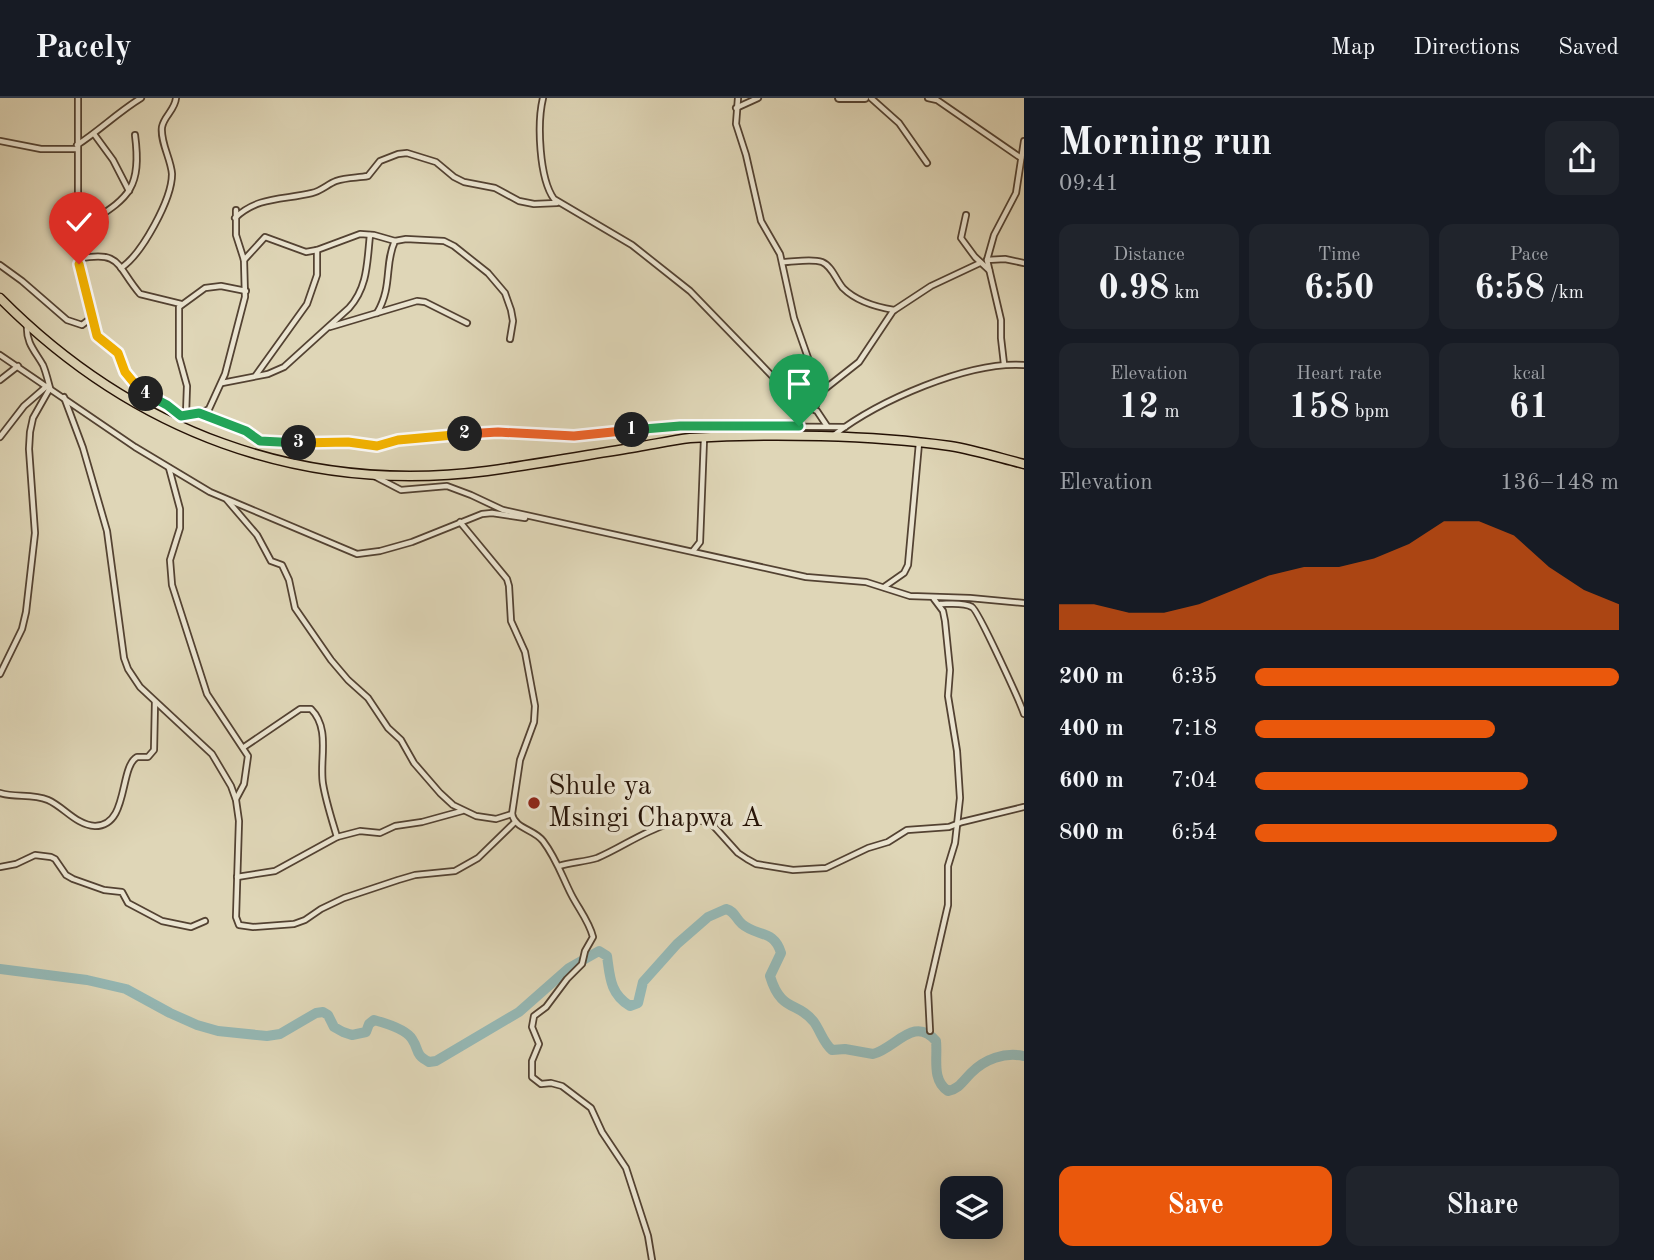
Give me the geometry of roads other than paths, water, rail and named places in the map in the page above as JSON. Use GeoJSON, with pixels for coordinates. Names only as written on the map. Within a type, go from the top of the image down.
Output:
{"type":"FeatureCollection","features":[{"type":"Feature","properties":{"kind":"highway"},"geometry":{"type":"LineString","coordinates":[[0,298],[27,326],[61,354],[138,406],[236,448],[335,471],[415,476],[475,472],[691,438],[832,437],[919,443],[952,447],[1024,464]]}},
{"type":"Feature","properties":{"kind":"street"},"geometry":{"type":"LineString","coordinates":[[78,98],[78,260],[97,336],[118,353],[125,372],[144,393],[184,415]]}},
{"type":"Feature","properties":{"kind":"street"},"geometry":{"type":"LineString","coordinates":[[0,141],[41,149],[77,147],[141,98]]}},
{"type":"Feature","properties":{"kind":"street"},"geometry":{"type":"LineString","coordinates":[[121,268],[132,260],[147,239],[171,184],[170,162],[162,130],[176,98]]}},
{"type":"Feature","properties":{"kind":"street"},"geometry":{"type":"LineString","coordinates":[[543,98],[542,156],[547,187],[558,203]]}},
{"type":"Feature","properties":{"kind":"street"},"geometry":{"type":"LineString","coordinates":[[738,98],[736,124],[761,221],[783,262],[794,318],[814,375],[826,388]]}},
{"type":"Feature","properties":{"kind":"street"},"geometry":{"type":"LineString","coordinates":[[736,108],[758,98]]}},
{"type":"Feature","properties":{"kind":"street"},"geometry":{"type":"LineString","coordinates":[[839,98],[865,98]]}},
{"type":"Feature","properties":{"kind":"street"},"geometry":{"type":"LineString","coordinates":[[871,98],[899,122],[927,163]]}},
{"type":"Feature","properties":{"kind":"street"},"geometry":{"type":"LineString","coordinates":[[928,98],[937,100],[1021,158]]}},
{"type":"Feature","properties":{"kind":"street"},"geometry":{"type":"LineString","coordinates":[[93,134],[113,160],[130,191]]}},
{"type":"Feature","properties":{"kind":"street"},"geometry":{"type":"LineString","coordinates":[[79,230],[130,191],[138,167],[135,135]]}},
{"type":"Feature","properties":{"kind":"street"},"geometry":{"type":"LineString","coordinates":[[1004,364],[1001,320],[987,260],[994,235],[1022,179],[1021,158],[1024,141]]}},
{"type":"Feature","properties":{"kind":"street"},"geometry":{"type":"LineString","coordinates":[[235,218],[243,211],[267,201],[283,196],[312,193],[346,177],[368,176],[378,163],[402,153],[432,160],[464,182],[495,188],[519,201],[534,204],[558,203],[591,219],[657,263],[702,301],[775,379],[788,397],[817,411],[827,426]]}},
{"type":"Feature","properties":{"kind":"street"},"geometry":{"type":"LineString","coordinates":[[173,423],[184,415],[209,409],[229,362],[246,291],[244,260],[236,235],[236,210]]}},
{"type":"Feature","properties":{"kind":"street"},"geometry":{"type":"LineString","coordinates":[[966,215],[961,237],[980,263],[989,270]]}},
{"type":"Feature","properties":{"kind":"street"},"geometry":{"type":"LineString","coordinates":[[244,260],[265,237],[302,251],[317,250],[360,234],[395,241],[444,241],[488,272],[505,293],[513,321],[510,339]]}},
{"type":"Feature","properties":{"kind":"street"},"geometry":{"type":"LineString","coordinates":[[221,383],[274,372],[284,367],[349,309],[362,289],[370,235]]}},
{"type":"Feature","properties":{"kind":"street"},"geometry":{"type":"LineString","coordinates":[[377,313],[387,292],[391,250],[395,241]]}},
{"type":"Feature","properties":{"kind":"street"},"geometry":{"type":"LineString","coordinates":[[255,376],[307,304],[317,275],[317,250]]}},
{"type":"Feature","properties":{"kind":"street"},"geometry":{"type":"LineString","coordinates":[[78,260],[102,255],[121,268],[144,297],[181,304]]}},
{"type":"Feature","properties":{"kind":"street"},"geometry":{"type":"LineString","coordinates":[[987,260],[1005,258],[1024,263]]}},
{"type":"Feature","properties":{"kind":"street"},"geometry":{"type":"LineString","coordinates":[[783,262],[821,262],[828,266],[844,288],[855,297],[882,308],[895,310]]}},
{"type":"Feature","properties":{"kind":"street"},"geometry":{"type":"LineString","coordinates":[[789,426],[816,405],[819,395],[826,388],[859,362],[895,310],[931,286],[980,263]]}},
{"type":"Feature","properties":{"kind":"street"},"geometry":{"type":"LineString","coordinates":[[0,265],[67,320],[77,325],[85,324],[91,314]]}},
{"type":"Feature","properties":{"kind":"street"},"geometry":{"type":"LineString","coordinates":[[184,415],[187,386],[179,357],[178,312],[181,304],[205,288],[221,286],[246,291]]}},
{"type":"Feature","properties":{"kind":"street"},"geometry":{"type":"LineString","coordinates":[[329,327],[421,301],[467,323]]}},
{"type":"Feature","properties":{"kind":"street"},"geometry":{"type":"LineString","coordinates":[[0,674],[23,629],[26,612],[35,533],[30,432],[33,418],[49,387],[44,366],[32,350],[27,326]]}},
{"type":"Feature","properties":{"kind":"street"},"geometry":{"type":"LineString","coordinates":[[0,355],[169,468],[225,499],[357,554],[412,542],[460,522],[492,513],[537,518]]}},
{"type":"Feature","properties":{"kind":"street"},"geometry":{"type":"LineString","coordinates":[[832,437],[845,427],[919,388],[1004,364],[1024,365]]}},
{"type":"Feature","properties":{"kind":"street"},"geometry":{"type":"LineString","coordinates":[[0,380],[18,366]]}},
{"type":"Feature","properties":{"kind":"street"},"geometry":{"type":"LineString","coordinates":[[0,436],[24,405],[49,387]]}},
{"type":"Feature","properties":{"kind":"street"},"geometry":{"type":"LineString","coordinates":[[64,397],[83,449],[107,531],[124,658],[128,668],[140,687],[212,754],[236,800],[239,834],[236,917],[239,925],[253,927],[294,924],[344,898],[398,880],[466,867],[487,851],[514,822]]}},
{"type":"Feature","properties":{"kind":"street"},"geometry":{"type":"LineString","coordinates":[[199,413],[246,431],[260,441],[348,442],[377,446],[398,440],[487,432],[574,436],[680,426],[845,427]]}},
{"type":"Feature","properties":{"kind":"street"},"geometry":{"type":"LineString","coordinates":[[693,551],[700,542],[704,439]]}},
{"type":"Feature","properties":{"kind":"street"},"geometry":{"type":"LineString","coordinates":[[884,587],[904,573],[908,565],[919,443]]}},
{"type":"Feature","properties":{"kind":"street"},"geometry":{"type":"LineString","coordinates":[[169,468],[180,509],[180,528],[170,560],[172,585],[207,694],[248,756],[247,772],[236,800]]}},
{"type":"Feature","properties":{"kind":"street"},"geometry":{"type":"LineString","coordinates":[[370,474],[383,483],[401,489],[447,486],[503,510],[806,577],[866,582],[909,596],[1024,603]]}},
{"type":"Feature","properties":{"kind":"street"},"geometry":{"type":"LineString","coordinates":[[225,499],[257,535],[271,561],[282,565],[299,614],[337,669],[368,698],[387,728],[401,740],[414,763],[440,793],[463,810],[477,816],[496,819],[512,814]]}},
{"type":"Feature","properties":{"kind":"street"},"geometry":{"type":"LineString","coordinates":[[460,522],[507,579],[511,621],[525,652],[532,684],[534,722],[520,760],[512,814],[514,822],[538,836],[559,866],[593,939],[585,951],[583,964],[534,1016],[532,1027],[539,1044],[532,1061],[532,1077],[541,1084],[562,1086],[591,1108],[602,1132],[626,1168],[648,1236],[652,1260]]}},
{"type":"Feature","properties":{"kind":"street"},"geometry":{"type":"LineString","coordinates":[[930,1031],[928,992],[948,905],[949,862],[955,843],[960,798],[957,751],[950,710],[950,670],[945,621],[939,604],[933,598]]}},
{"type":"Feature","properties":{"kind":"street"},"geometry":{"type":"LineString","coordinates":[[939,604],[968,606],[976,611],[1010,678],[1024,714]]}},
{"type":"Feature","properties":{"kind":"street"},"geometry":{"type":"LineString","coordinates":[[0,793],[34,795],[51,801],[73,818],[93,826],[103,824],[111,818],[122,798],[130,762],[137,757],[148,757],[154,750],[155,702]]}},
{"type":"Feature","properties":{"kind":"street"},"geometry":{"type":"LineString","coordinates":[[244,747],[300,709],[311,709],[322,733],[323,783],[337,837]]}},
{"type":"Feature","properties":{"kind":"street"},"geometry":{"type":"LineString","coordinates":[[559,866],[588,861],[645,832],[685,822],[710,823],[738,853],[756,864],[793,870],[826,868],[868,848],[888,842],[907,830],[949,827],[1024,807]]}},
{"type":"Feature","properties":{"kind":"street"},"geometry":{"type":"LineString","coordinates":[[237,877],[275,871],[337,837],[360,831],[380,833],[395,826],[422,822],[463,810]]}},
{"type":"Feature","properties":{"kind":"street"},"geometry":{"type":"LineString","coordinates":[[0,867],[16,864],[35,855],[51,857],[66,876],[104,891],[122,892],[128,903],[162,921],[191,927],[205,921]]}},
{"type":"Feature","properties":{"kind":"waterway"},"geometry":{"type":"LineString","coordinates":[[0,969],[87,980],[126,989],[170,1013],[218,1031],[267,1036],[280,1034],[316,1013],[323,1012],[328,1015],[334,1027],[352,1035],[366,1032],[374,1020],[405,1032],[412,1039],[419,1054],[429,1062],[436,1061],[519,1012],[569,968],[599,951],[607,956],[612,984],[618,996],[630,1006],[638,1003],[643,982],[677,944],[708,917],[726,909],[748,928],[770,937],[778,945],[781,953],[770,976],[774,988],[779,996],[814,1022],[832,1050],[845,1049],[873,1054],[912,1032],[920,1031],[936,1041],[937,1075],[948,1091],[958,1087],[976,1068],[989,1060],[1009,1055],[1024,1056]]}},
{"type":"Feature","properties":{"kind":"place","name":"Shule ya Msingi Chapwa A"},"geometry":{"type":"Point","coordinates":[534,803]}}]}
